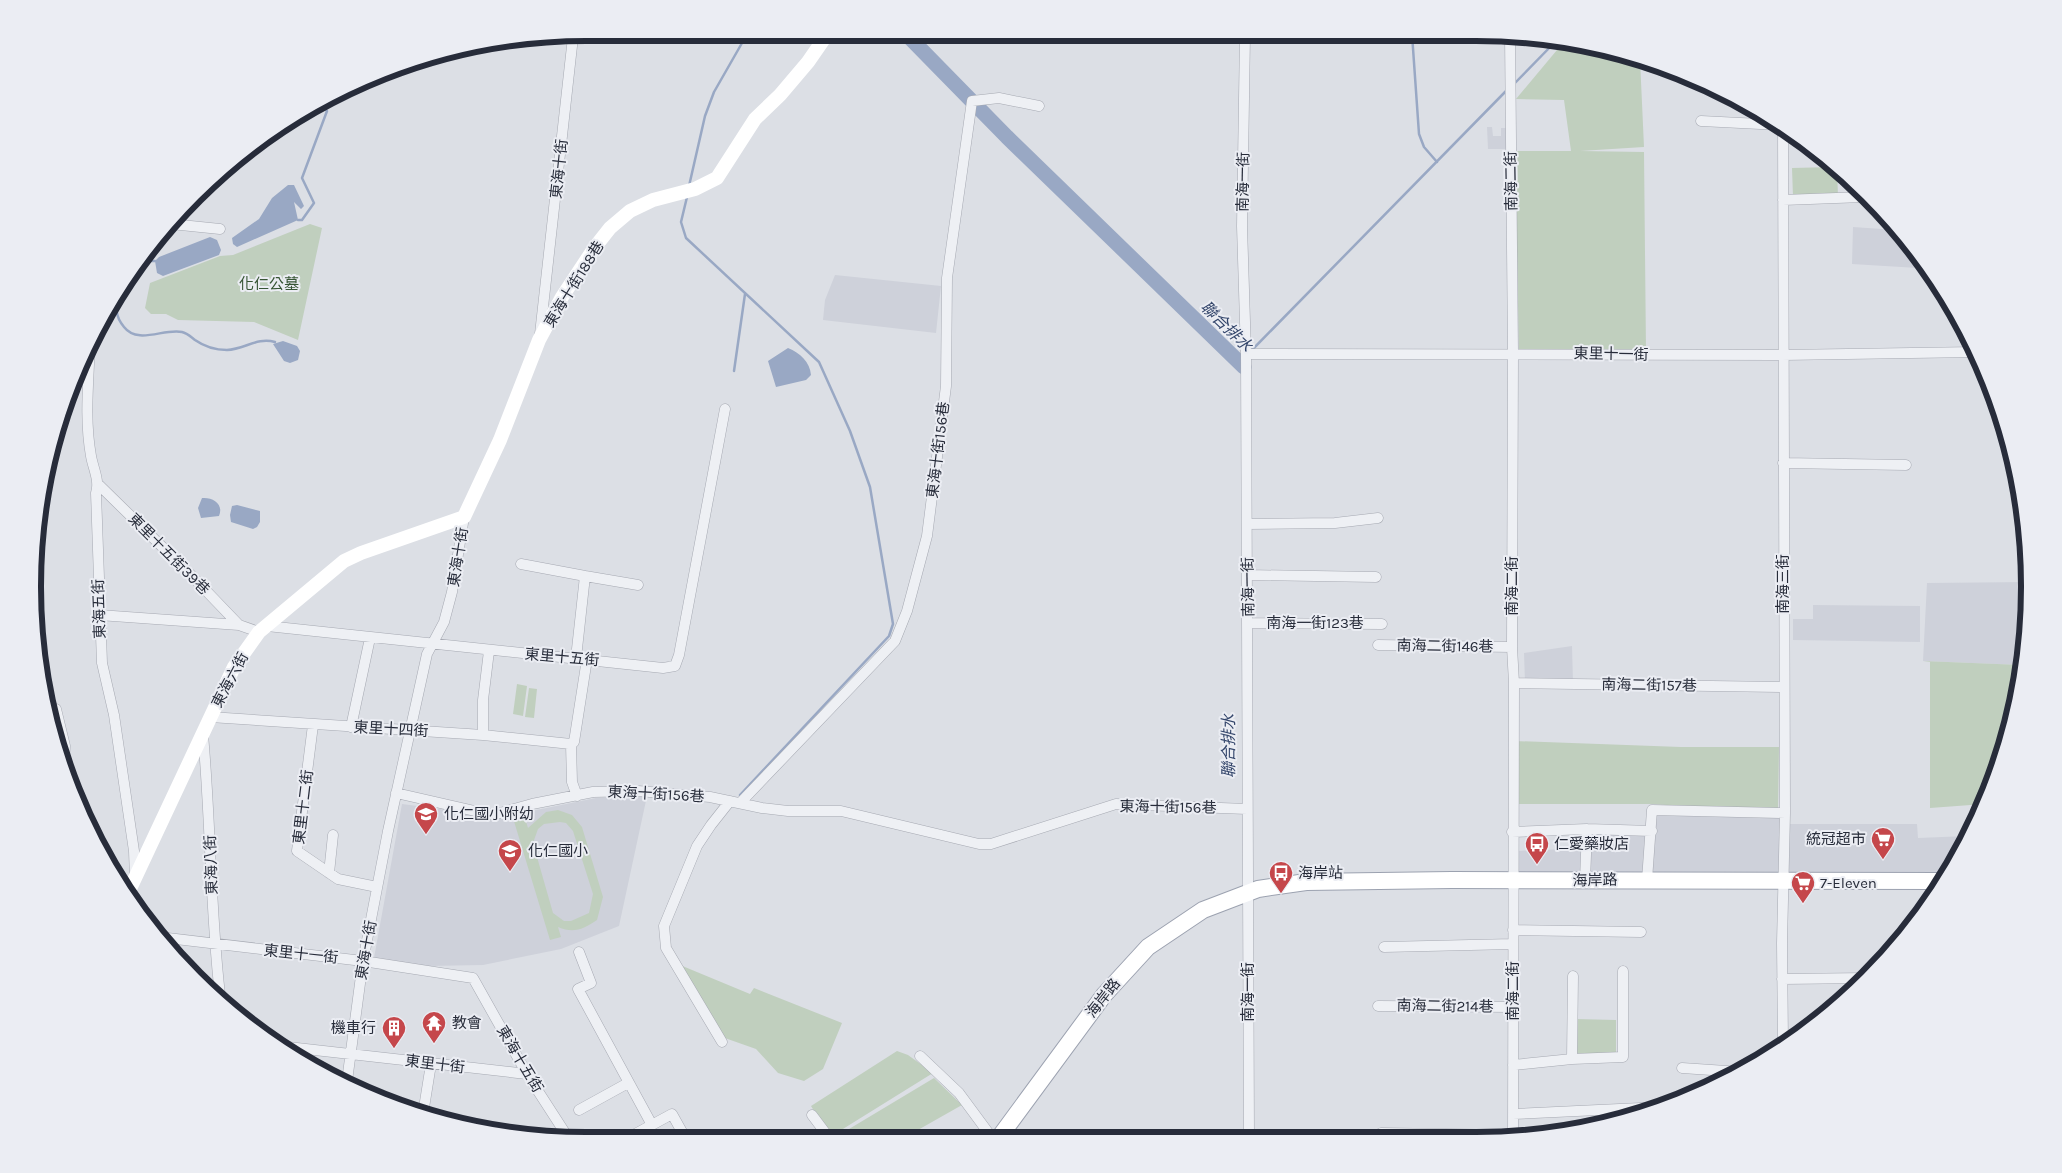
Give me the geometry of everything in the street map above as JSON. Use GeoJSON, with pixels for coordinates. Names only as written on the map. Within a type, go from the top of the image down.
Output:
{"type":"FeatureCollection","features":[{"type":"Feature","properties":{"kind":"main road","name":"海岸路"},"geometry":{"type":"LineString","coordinates":[[1003,1132],[1104,995],[1126,968],[1148,947],[1203,910],[1282,884],[1306,882],[1585,880],[1934,881]]}},
{"type":"Feature","properties":{"kind":"street","name":"東海十街"},"geometry":{"type":"LineString","coordinates":[[347,1077],[363,961],[396,794],[431,644],[444,622],[452,592],[464,517],[498,444],[539,340],[573,41]]}},
{"type":"Feature","properties":{"kind":"street","name":"東海十街188巷"},"geometry":{"type":"LineString","coordinates":[[539,340],[562,298],[595,247],[610,228],[641,205],[691,190],[717,178],[755,119],[780,95],[808,62],[823,41]]}},
{"type":"Feature","properties":{"kind":"street","name":"南海一街"},"geometry":{"type":"LineString","coordinates":[[1245,41],[1242,226],[1246,354],[1248,623],[1245,895],[1249,1132]]}},
{"type":"Feature","properties":{"kind":"street","name":"南海二街"},"geometry":{"type":"LineString","coordinates":[[1510,42],[1513,353],[1514,1131]]}},
{"type":"Feature","properties":{"kind":"street","name":"東海十街156巷"},"geometry":{"type":"LineString","coordinates":[[735,801],[895,641],[907,611],[927,536],[946,386],[947,278],[972,101],[999,98],[1039,106]]}},
{"type":"Feature","properties":{"kind":"street"},"geometry":{"type":"LineString","coordinates":[[1701,121],[1765,125]]}},
{"type":"Feature","properties":{"kind":"street","name":"南海三街"},"geometry":{"type":"LineString","coordinates":[[1783,137],[1783,687],[1785,813],[1783,1036]]}},
{"type":"Feature","properties":{"kind":"street"},"geometry":{"type":"LineString","coordinates":[[1783,200],[1858,198]]}},
{"type":"Feature","properties":{"kind":"street"},"geometry":{"type":"LineString","coordinates":[[179,225],[220,229]]}},
{"type":"Feature","properties":{"kind":"street","name":"東里十一街"},"geometry":{"type":"LineString","coordinates":[[1246,354],[1513,353],[1783,356],[1968,352]]}},
{"type":"Feature","properties":{"kind":"street","name":"東海五街"},"geometry":{"type":"LineString","coordinates":[[88,366],[86,398],[88,424],[93,466],[98,485],[96,493],[102,663],[114,715],[134,851],[135,878]]}},
{"type":"Feature","properties":{"kind":"street","name":"東里十五街"},"geometry":{"type":"LineString","coordinates":[[99,615],[239,625],[263,629],[576,658],[663,668],[675,666],[678,662],[724,409]]}},
{"type":"Feature","properties":{"kind":"street"},"geometry":{"type":"LineString","coordinates":[[1783,463],[1906,465]]}},
{"type":"Feature","properties":{"kind":"street","name":"東里十五街39巷"},"geometry":{"type":"LineString","coordinates":[[98,485],[191,575],[239,625]]}},
{"type":"Feature","properties":{"kind":"street","name":"東海六街"},"geometry":{"type":"LineString","coordinates":[[131,886],[234,667],[263,629],[344,561],[361,553],[464,517]]}},
{"type":"Feature","properties":{"kind":"street"},"geometry":{"type":"LineString","coordinates":[[1247,524],[1335,523],[1378,518]]}},
{"type":"Feature","properties":{"kind":"street"},"geometry":{"type":"LineString","coordinates":[[521,564],[638,585]]}},
{"type":"Feature","properties":{"kind":"street"},"geometry":{"type":"LineString","coordinates":[[1247,575],[1376,577]]}},
{"type":"Feature","properties":{"kind":"street"},"geometry":{"type":"LineString","coordinates":[[576,658],[585,576]]}},
{"type":"Feature","properties":{"kind":"street","name":"南海一街123巷"},"geometry":{"type":"LineString","coordinates":[[1248,623],[1382,624]]}},
{"type":"Feature","properties":{"kind":"street"},"geometry":{"type":"LineString","coordinates":[[351,727],[370,638]]}},
{"type":"Feature","properties":{"kind":"street","name":"南海二街146巷"},"geometry":{"type":"LineString","coordinates":[[1378,645],[1512,647]]}},
{"type":"Feature","properties":{"kind":"street"},"geometry":{"type":"LineString","coordinates":[[483,735],[483,700],[489,650]]}},
{"type":"Feature","properties":{"kind":"street"},"geometry":{"type":"LineString","coordinates":[[577,796],[572,782],[571,744],[574,742],[587,660]]}},
{"type":"Feature","properties":{"kind":"street","name":"南海二街157巷"},"geometry":{"type":"LineString","coordinates":[[1514,684],[1783,687]]}},
{"type":"Feature","properties":{"kind":"street"},"geometry":{"type":"LineString","coordinates":[[56,709],[64,740]]}},
{"type":"Feature","properties":{"kind":"street","name":"東里十四街"},"geometry":{"type":"LineString","coordinates":[[210,718],[483,735],[571,744]]}},
{"type":"Feature","properties":{"kind":"street","name":"東里十二街"},"geometry":{"type":"LineString","coordinates":[[313,725],[297,851],[338,879],[377,887]]}},
{"type":"Feature","properties":{"kind":"street","name":"東海八街"},"geometry":{"type":"LineString","coordinates":[[203,735],[208,788],[214,943],[219,989]]}},
{"type":"Feature","properties":{"kind":"street","name":"東海十街156巷"},"geometry":{"type":"LineString","coordinates":[[396,794],[488,814],[593,792],[638,791],[735,801],[762,808],[788,811],[841,810],[986,844],[1004,842],[1116,804],[1247,809]]}},
{"type":"Feature","properties":{"kind":"street"},"geometry":{"type":"LineString","coordinates":[[722,1042],[666,948],[663,937],[664,926],[697,846],[735,801]]}},
{"type":"Feature","properties":{"kind":"street"},"geometry":{"type":"LineString","coordinates":[[1647,880],[1652,810],[1785,813]]}},
{"type":"Feature","properties":{"kind":"street"},"geometry":{"type":"LineString","coordinates":[[1512,832],[1588,829],[1652,831]]}},
{"type":"Feature","properties":{"kind":"street"},"geometry":{"type":"LineString","coordinates":[[1585,880],[1588,829]]}},
{"type":"Feature","properties":{"kind":"street"},"geometry":{"type":"LineString","coordinates":[[329,873],[333,835]]}},
{"type":"Feature","properties":{"kind":"street"},"geometry":{"type":"LineString","coordinates":[[1513,930],[1640,932]]}},
{"type":"Feature","properties":{"kind":"street","name":"東里十一街"},"geometry":{"type":"LineString","coordinates":[[171,938],[363,961],[473,978]]}},
{"type":"Feature","properties":{"kind":"street"},"geometry":{"type":"LineString","coordinates":[[1384,947],[1513,944]]}},
{"type":"Feature","properties":{"kind":"street"},"geometry":{"type":"LineString","coordinates":[[579,952],[591,983],[578,990],[652,1125]]}},
{"type":"Feature","properties":{"kind":"street"},"geometry":{"type":"LineString","coordinates":[[1513,1065],[1572,1059],[1622,1058],[1623,971]]}},
{"type":"Feature","properties":{"kind":"street"},"geometry":{"type":"LineString","coordinates":[[1572,1059],[1573,976]]}},
{"type":"Feature","properties":{"kind":"street","name":"東海十五街"},"geometry":{"type":"LineString","coordinates":[[473,978],[527,1074],[564,1131]]}},
{"type":"Feature","properties":{"kind":"street"},"geometry":{"type":"LineString","coordinates":[[1782,979],[1854,978]]}},
{"type":"Feature","properties":{"kind":"street","name":"南海二街214巷"},"geometry":{"type":"LineString","coordinates":[[1378,1006],[1513,1007]]}},
{"type":"Feature","properties":{"kind":"street","name":"東里十街"},"geometry":{"type":"LineString","coordinates":[[296,1048],[527,1074]]}},
{"type":"Feature","properties":{"kind":"street"},"geometry":{"type":"LineString","coordinates":[[920,1056],[959,1093],[988,1132]]}},
{"type":"Feature","properties":{"kind":"street"},"geometry":{"type":"LineString","coordinates":[[424,1107],[431,1064]]}},
{"type":"Feature","properties":{"kind":"street"},"geometry":{"type":"LineString","coordinates":[[1682,1068],[1726,1071]]}},
{"type":"Feature","properties":{"kind":"street"},"geometry":{"type":"LineString","coordinates":[[579,1110],[628,1083]]}},
{"type":"Feature","properties":{"kind":"street"},"geometry":{"type":"LineString","coordinates":[[1513,1114],[1629,1110]]}},
{"type":"Feature","properties":{"kind":"street"},"geometry":{"type":"LineString","coordinates":[[639,1132],[672,1114],[682,1132]]}},
{"type":"Feature","properties":{"kind":"street"},"geometry":{"type":"LineString","coordinates":[[812,1115],[825,1132]]}},
{"type":"Feature","properties":{"kind":"shaded area"},"geometry":{"type":"Polygon","coordinates":[[[1487,127],[1492,127],[1493,136],[1501,136],[1501,128],[1508,128],[1508,149],[1488,149],[1487,127]]]}},
{"type":"Feature","properties":{"kind":"shaded area"},"geometry":{"type":"Polygon","coordinates":[[[1853,227],[1887,229],[1917,268],[1852,264],[1853,227]]]}},
{"type":"Feature","properties":{"kind":"shaded area"},"geometry":{"type":"Polygon","coordinates":[[[835,275],[941,286],[936,333],[823,320],[825,300],[835,275]]]}},
{"type":"Feature","properties":{"kind":"shaded area"},"geometry":{"type":"Polygon","coordinates":[[[2021,582],[2020,622],[2015,665],[1923,661],[1927,583],[2021,582]]]}},
{"type":"Feature","properties":{"kind":"shaded area"},"geometry":{"type":"Polygon","coordinates":[[[1813,605],[1920,606],[1920,642],[1793,640],[1793,619],[1813,619],[1813,605]]]}},
{"type":"Feature","properties":{"kind":"shaded area"},"geometry":{"type":"Polygon","coordinates":[[[1572,646],[1573,683],[1525,682],[1524,653],[1572,646]]]}},
{"type":"Feature","properties":{"kind":"shaded area","name":"化仁國小"},"geometry":{"type":"Polygon","coordinates":[[[647,796],[619,926],[561,949],[483,965],[427,966],[374,958],[402,804],[502,817],[596,798],[647,796]]]}},
{"type":"Feature","properties":{"kind":"shaded area"},"geometry":{"type":"Polygon","coordinates":[[[1654,812],[1783,814],[1781,878],[1649,877],[1654,812]]]}},
{"type":"Feature","properties":{"kind":"shaded area"},"geometry":{"type":"Polygon","coordinates":[[[1788,824],[1917,824],[1918,838],[1960,836],[1935,880],[1788,880],[1788,824]]]}},
{"type":"Feature","properties":{"kind":"shaded area"},"geometry":{"type":"Polygon","coordinates":[[[1590,831],[1649,834],[1645,875],[1587,872],[1590,831]]]}},
{"type":"Feature","properties":{"kind":"shaded area"},"geometry":{"type":"Polygon","coordinates":[[[1585,848],[1583,873],[1516,872],[1517,851],[1585,848]]]}},
{"type":"Feature","properties":{"kind":"green space"},"geometry":{"type":"Polygon","coordinates":[[[1559,48],[1640,67],[1644,147],[1580,151],[1644,152],[1646,351],[1519,356],[1515,151],[1571,151],[1564,100],[1516,99],[1559,48]]]}},
{"type":"Feature","properties":{"kind":"green space"},"geometry":{"type":"Polygon","coordinates":[[[1823,167],[1837,179],[1838,196],[1793,197],[1792,168],[1823,167]]]}},
{"type":"Feature","properties":{"kind":"green space","name":"化仁公墓"},"geometry":{"type":"Polygon","coordinates":[[[310,224],[322,228],[298,340],[254,322],[178,320],[166,314],[151,314],[145,308],[150,283],[220,256],[233,255],[310,224]]]}},
{"type":"Feature","properties":{"kind":"green space"},"geometry":{"type":"Polygon","coordinates":[[[1923,661],[2015,665],[2002,728],[1992,762],[1975,805],[1930,808],[1930,662],[1923,661]]]}},
{"type":"Feature","properties":{"kind":"green space"},"geometry":{"type":"Polygon","coordinates":[[[517,684],[527,686],[523,716],[513,714],[517,684]]]}},
{"type":"Feature","properties":{"kind":"green space"},"geometry":{"type":"Polygon","coordinates":[[[529,688],[537,689],[534,718],[525,717],[529,688]]]}},
{"type":"Feature","properties":{"kind":"green space"},"geometry":{"type":"Polygon","coordinates":[[[1514,741],[1681,747],[1779,747],[1778,812],[1651,804],[1513,804],[1514,741]]]}},
{"type":"Feature","properties":{"kind":"green space"},"geometry":{"type":"Polygon","coordinates":[[[558,810],[572,815],[582,827],[603,897],[597,920],[578,930],[558,927],[561,937],[550,940],[513,818],[524,815],[528,828],[546,812],[558,810]],[[566,823],[544,824],[538,829],[533,843],[553,913],[564,921],[571,921],[589,913],[593,894],[573,831],[566,823]]]}},
{"type":"Feature","properties":{"kind":"green space"},"geometry":{"type":"Polygon","coordinates":[[[680,965],[750,994],[754,988],[842,1023],[823,1069],[804,1081],[778,1073],[756,1049],[722,1037],[680,965]]]}},
{"type":"Feature","properties":{"kind":"green space"},"geometry":{"type":"Polygon","coordinates":[[[1576,1019],[1616,1020],[1616,1054],[1577,1056],[1576,1019]]]}},
{"type":"Feature","properties":{"kind":"green space"},"geometry":{"type":"Polygon","coordinates":[[[897,1051],[908,1055],[933,1073],[838,1132],[827,1132],[811,1106],[897,1051]]]}},
{"type":"Feature","properties":{"kind":"green space"},"geometry":{"type":"Polygon","coordinates":[[[934,1078],[962,1105],[914,1132],[844,1132],[934,1078]]]}},
{"type":"Feature","properties":{"kind":"water"},"geometry":{"type":"Polygon","coordinates":[[[288,185],[294,185],[304,206],[301,209],[294,202],[298,220],[237,247],[233,244],[232,238],[259,219],[272,198],[288,185]]]}},
{"type":"Feature","properties":{"kind":"water"},"geometry":{"type":"Polygon","coordinates":[[[210,237],[217,240],[221,250],[219,255],[163,276],[157,273],[155,261],[159,257],[210,237]]]}},
{"type":"Feature","properties":{"kind":"water"},"geometry":{"type":"Polygon","coordinates":[[[283,341],[297,346],[300,351],[298,360],[290,363],[284,361],[273,344],[283,341]]]}},
{"type":"Feature","properties":{"kind":"water"},"geometry":{"type":"Polygon","coordinates":[[[788,348],[804,358],[809,366],[811,375],[806,380],[776,387],[768,361],[788,348]]]}},
{"type":"Feature","properties":{"kind":"water"},"geometry":{"type":"Polygon","coordinates":[[[202,498],[217,502],[220,508],[219,516],[201,518],[198,508],[202,498]]]}},
{"type":"Feature","properties":{"kind":"water"},"geometry":{"type":"Polygon","coordinates":[[[237,505],[260,511],[260,522],[257,527],[253,529],[231,522],[232,506],[237,505]]]}},
{"type":"Feature","properties":{"kind":"waterway"},"geometry":{"type":"LineString","coordinates":[[689,186],[705,116],[714,92],[743,41]]}},
{"type":"Feature","properties":{"kind":"waterway","name":"聯合排水"},"geometry":{"type":"LineString","coordinates":[[913,41],[1007,137],[1244,367]]}},
{"type":"Feature","properties":{"kind":"waterway"},"geometry":{"type":"LineString","coordinates":[[1412,41],[1419,134],[1424,147],[1437,162]]}},
{"type":"Feature","properties":{"kind":"waterway"},"geometry":{"type":"LineString","coordinates":[[1514,84],[1551,47]]}},
{"type":"Feature","properties":{"kind":"waterway"},"geometry":{"type":"LineString","coordinates":[[1251,351],[1506,91]]}},
{"type":"Feature","properties":{"kind":"waterway"},"geometry":{"type":"LineString","coordinates":[[298,220],[302,220],[314,203],[302,178],[327,111],[325,108]]}},
{"type":"Feature","properties":{"kind":"waterway"},"geometry":{"type":"LineString","coordinates":[[687,197],[681,222],[686,238],[819,362],[850,431],[870,487],[893,624],[889,636],[740,795]]}},
{"type":"Feature","properties":{"kind":"waterway"},"geometry":{"type":"LineString","coordinates":[[150,261],[155,261]]}},
{"type":"Feature","properties":{"kind":"waterway"},"geometry":{"type":"LineString","coordinates":[[734,371],[745,294]]}},
{"type":"Feature","properties":{"kind":"waterway"},"geometry":{"type":"LineString","coordinates":[[117,310],[124,327],[136,335],[182,332],[207,346],[223,350],[262,341],[275,342]]}},
{"type":"Feature","properties":{"kind":"place","name":"化仁國小附幼"},"geometry":{"type":"Point","coordinates":[426,835]}},
{"type":"Feature","properties":{"kind":"place","name":"統冠超市"},"geometry":{"type":"Point","coordinates":[1883,860]}},
{"type":"Feature","properties":{"kind":"place","name":"仁愛藥妝店"},"geometry":{"type":"Point","coordinates":[1537,865]}},
{"type":"Feature","properties":{"kind":"place","name":"化仁國小"},"geometry":{"type":"Point","coordinates":[510,872]}},
{"type":"Feature","properties":{"kind":"place","name":"海岸站"},"geometry":{"type":"Point","coordinates":[1281,894]}},
{"type":"Feature","properties":{"kind":"place","name":"7-Eleven"},"geometry":{"type":"Point","coordinates":[1803,904]}},
{"type":"Feature","properties":{"kind":"place","name":"教會"},"geometry":{"type":"Point","coordinates":[434,1044]}},
{"type":"Feature","properties":{"kind":"place","name":"機車行"},"geometry":{"type":"Point","coordinates":[394,1049]}}]}
